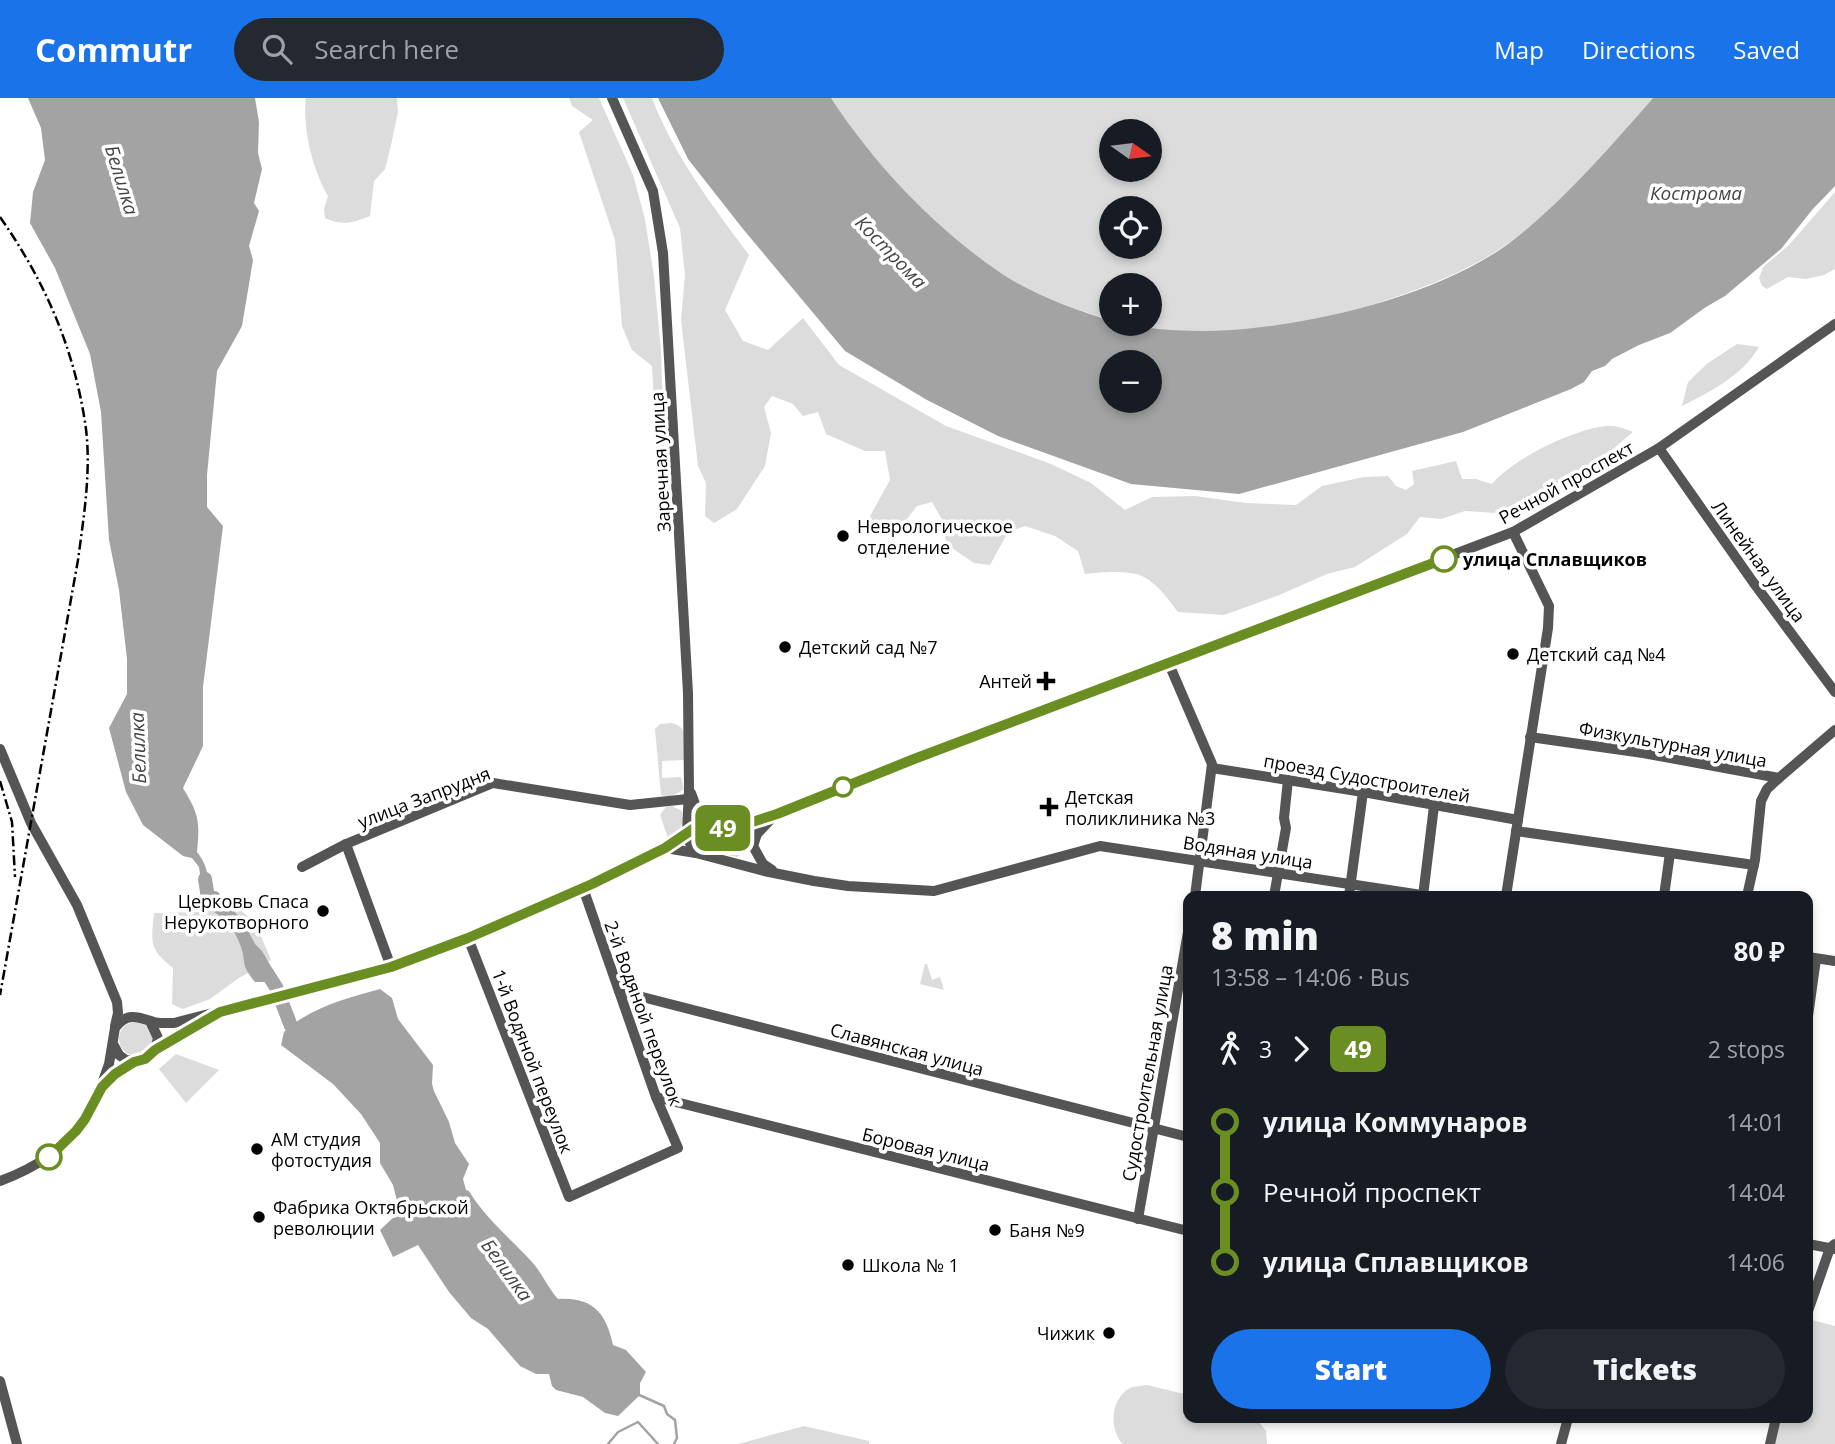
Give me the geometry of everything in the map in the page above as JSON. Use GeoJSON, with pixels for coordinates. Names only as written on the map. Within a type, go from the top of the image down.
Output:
{"type":"FeatureCollection","features":[{"type":"Feature","properties":{"kind":"street","name":"Заречная улица"},"geometry":{"type":"LineString","coordinates":[[612,98],[653,191],[663,253],[686,648],[689,794],[687,833]]}},
{"type":"Feature","properties":{"kind":"street","name":"Речной проспект"},"geometry":{"type":"LineString","coordinates":[[730,829],[777,814],[914,759],[1513,532],[1659,448],[1835,324]]}},
{"type":"Feature","properties":{"kind":"street","name":"Линейная улица"},"geometry":{"type":"LineString","coordinates":[[1659,448],[1753,582],[1835,692]]}},
{"type":"Feature","properties":{"kind":"street"},"geometry":{"type":"LineString","coordinates":[[1507,891],[1548,628],[1549,606],[1513,532]]}},
{"type":"Feature","properties":{"kind":"street"},"geometry":{"type":"LineString","coordinates":[[1170,664],[1212,764],[1196,891]]}},
{"type":"Feature","properties":{"kind":"street","name":"Физкультурная улица"},"geometry":{"type":"LineString","coordinates":[[1531,737],[1643,753],[1779,778],[1835,730]]}},
{"type":"Feature","properties":{"kind":"street"},"geometry":{"type":"LineString","coordinates":[[0,749],[32,823],[77,905],[117,1002],[118,1013],[102,1087],[85,1119],[60,1148],[24,1173],[0,1181]]}},
{"type":"Feature","properties":{"kind":"street","name":"проезд Судостроителей"},"geometry":{"type":"LineString","coordinates":[[1212,768],[1363,792],[1517,826],[1754,865]]}},
{"type":"Feature","properties":{"kind":"street"},"geometry":{"type":"LineString","coordinates":[[1749,891],[1761,801],[1767,789],[1779,778]]}},
{"type":"Feature","properties":{"kind":"street"},"geometry":{"type":"LineString","coordinates":[[1275,891],[1286,828],[1284,818],[1287,780]]}},
{"type":"Feature","properties":{"kind":"street","name":"улица Запрудня"},"geometry":{"type":"LineString","coordinates":[[302,867],[346,844],[493,783],[630,805],[689,794]]}},
{"type":"Feature","properties":{"kind":"street"},"geometry":{"type":"LineString","coordinates":[[1350,891],[1363,792]]}},
{"type":"Feature","properties":{"kind":"street"},"geometry":{"type":"LineString","coordinates":[[689,794],[699,815],[710,826]]}},
{"type":"Feature","properties":{"kind":"street"},"geometry":{"type":"LineString","coordinates":[[1426,891],[1434,806]]}},
{"type":"Feature","properties":{"kind":"street"},"geometry":{"type":"LineString","coordinates":[[734,863],[745,858],[763,825],[777,814]]}},
{"type":"Feature","properties":{"kind":"street"},"geometry":{"type":"LineString","coordinates":[[117,1002],[150,1021],[174,1023],[391,967],[468,938],[583,888],[665,848],[699,827],[710,826],[741,833],[753,844],[763,864],[776,872]]}},
{"type":"Feature","properties":{"kind":"street"},"geometry":{"type":"LineString","coordinates":[[687,833],[696,853]]}},
{"type":"Feature","properties":{"kind":"street"},"geometry":{"type":"LineString","coordinates":[[346,844],[391,967]]}},
{"type":"Feature","properties":{"kind":"street","name":"Водяная улица"},"geometry":{"type":"LineString","coordinates":[[665,848],[848,886],[934,891],[1100,846],[1397,891]]}},
{"type":"Feature","properties":{"kind":"street"},"geometry":{"type":"LineString","coordinates":[[1665,891],[1670,853]]}},
{"type":"Feature","properties":{"kind":"street","name":"2-й Водяной переулок"},"geometry":{"type":"LineString","coordinates":[[583,888],[656,1097],[678,1147]]}},
{"type":"Feature","properties":{"kind":"street","name":"1-й Водяной переулок"},"geometry":{"type":"LineString","coordinates":[[468,938],[569,1197],[678,1147]]}},
{"type":"Feature","properties":{"kind":"street"},"geometry":{"type":"LineString","coordinates":[[1813,958],[1835,961]]}},
{"type":"Feature","properties":{"kind":"street","name":"Судостроительная улица"},"geometry":{"type":"LineString","coordinates":[[1138,1219],[1183,960]]}},
{"type":"Feature","properties":{"kind":"street","name":"Славянская улица"},"geometry":{"type":"LineString","coordinates":[[619,991],[1183,1136]]}},
{"type":"Feature","properties":{"kind":"street"},"geometry":{"type":"LineString","coordinates":[[102,1087],[123,1067],[145,1059],[155,1050],[220,1012]]}},
{"type":"Feature","properties":{"kind":"street"},"geometry":{"type":"LineString","coordinates":[[115,1028],[122,1019],[138,1016]]}},
{"type":"Feature","properties":{"kind":"street"},"geometry":{"type":"LineString","coordinates":[[150,1021],[158,1038],[155,1050]]}},
{"type":"Feature","properties":{"kind":"street"},"geometry":{"type":"LineString","coordinates":[[113,1043],[119,1055],[134,1062]]}},
{"type":"Feature","properties":{"kind":"street","name":"Боровая улица"},"geometry":{"type":"LineString","coordinates":[[656,1097],[1183,1230]]}},
{"type":"Feature","properties":{"kind":"street"},"geometry":{"type":"LineString","coordinates":[[1813,1245],[1834,1247],[1813,1299]]}},
{"type":"Feature","properties":{"kind":"street"},"geometry":{"type":"LineString","coordinates":[[0,1381],[17,1444]]}},
{"type":"Feature","properties":{"kind":"street"},"geometry":{"type":"LineString","coordinates":[[1561,1444],[1567,1423]]}},
{"type":"Feature","properties":{"kind":"street"},"geometry":{"type":"LineString","coordinates":[[1770,1444],[1775,1423]]}},
{"type":"Feature","properties":{"kind":"shaded area"},"geometry":{"type":"Polygon","coordinates":[[[306,98],[397,98],[398,112],[391,145],[385,169],[374,181],[370,216],[348,223],[325,218],[324,209],[328,196],[310,148],[306,98]]]}},
{"type":"Feature","properties":{"kind":"shaded area"},"geometry":{"type":"Polygon","coordinates":[[[569,98],[599,98],[633,175],[645,219],[661,351],[667,529],[656,441],[652,366],[632,350],[622,326],[615,240],[579,132],[593,120],[572,106],[569,98]]]}},
{"type":"Feature","properties":{"kind":"shaded area"},"geometry":{"type":"Polygon","coordinates":[[[623,98],[652,98],[683,160],[749,255],[725,310],[743,341],[768,350],[803,318],[839,365],[946,426],[1051,464],[1091,483],[1125,510],[1152,497],[1195,496],[1246,503],[1296,505],[1322,486],[1364,477],[1388,476],[1396,486],[1406,490],[1414,484],[1412,471],[1456,461],[1462,479],[1476,479],[1492,484],[1529,455],[1561,439],[1593,428],[1610,426],[1633,432],[1605,456],[1565,480],[1496,513],[1465,511],[1441,519],[1420,517],[1407,534],[1355,567],[1327,574],[1224,615],[1178,612],[1157,587],[1136,574],[1085,574],[1078,551],[1055,536],[1025,526],[1008,532],[990,565],[974,563],[946,544],[944,523],[932,502],[917,506],[893,537],[883,526],[869,518],[890,480],[885,451],[865,451],[826,434],[818,412],[803,416],[793,404],[772,396],[764,407],[771,433],[765,466],[737,509],[714,523],[705,516],[706,483],[698,466],[681,320],[685,275],[680,228],[623,98]]]}},
{"type":"Feature","properties":{"kind":"shaded area"},"geometry":{"type":"Polygon","coordinates":[[[831,98],[1653,98],[1586,174],[1549,210],[1510,242],[1473,265],[1377,303],[1268,328],[1214,333],[1162,331],[1162,273],[1099,273],[1099,316],[1024,287],[974,253],[928,214],[867,147],[831,98]]]}},
{"type":"Feature","properties":{"kind":"shaded area"},"geometry":{"type":"Polygon","coordinates":[[[1835,192],[1835,269],[1806,279],[1788,277],[1767,289],[1762,286],[1759,278],[1763,267],[1789,245],[1835,192]]]}},
{"type":"Feature","properties":{"kind":"shaded area"},"geometry":{"type":"Polygon","coordinates":[[[1737,344],[1759,347],[1735,374],[1682,406],[1688,382],[1708,363],[1737,344]]]}},
{"type":"Feature","properties":{"kind":"shaded area"},"geometry":{"type":"Polygon","coordinates":[[[671,723],[684,732],[686,760],[662,761],[662,778],[681,777],[684,789],[664,796],[661,795],[655,729],[660,724],[671,723]]]}},
{"type":"Feature","properties":{"kind":"shaded area"},"geometry":{"type":"Polygon","coordinates":[[[672,806],[682,811],[683,820],[676,834],[668,838],[660,815],[666,807],[672,806]]]}},
{"type":"Feature","properties":{"kind":"shaded area"},"geometry":{"type":"Polygon","coordinates":[[[703,829],[742,838],[746,851],[737,857],[698,848],[694,835],[703,829]]]}},
{"type":"Feature","properties":{"kind":"shaded area"},"geometry":{"type":"Polygon","coordinates":[[[235,906],[255,922],[271,960],[210,999],[183,1009],[172,1004],[173,968],[159,956],[153,945],[154,913],[200,912],[235,906]]]}},
{"type":"Feature","properties":{"kind":"shaded area"},"geometry":{"type":"Polygon","coordinates":[[[925,964],[932,980],[940,977],[944,990],[920,984],[925,964]]]}},
{"type":"Feature","properties":{"kind":"shaded area"},"geometry":{"type":"Polygon","coordinates":[[[136,1022],[148,1027],[153,1039],[148,1051],[136,1056],[124,1051],[119,1039],[124,1027],[136,1022]]]}},
{"type":"Feature","properties":{"kind":"shaded area"},"geometry":{"type":"Polygon","coordinates":[[[176,1054],[219,1070],[186,1103],[159,1069],[176,1054]]]}},
{"type":"Feature","properties":{"kind":"shaded area"},"geometry":{"type":"Polygon","coordinates":[[[1813,1320],[1835,1326],[1835,1444],[1770,1444],[1775,1423],[1813,1423],[1813,1320]]]}},
{"type":"Feature","properties":{"kind":"shaded area"},"geometry":{"type":"Polygon","coordinates":[[[1147,1385],[1183,1394],[1183,1423],[1260,1423],[1266,1431],[1267,1444],[1123,1444],[1115,1431],[1115,1407],[1118,1399],[1130,1388],[1147,1385]]]}},
{"type":"Feature","properties":{"kind":"shaded area"},"geometry":{"type":"Polygon","coordinates":[[[804,1426],[869,1441],[869,1444],[738,1444],[804,1426]]]}},
{"type":"Feature","properties":{"kind":"water"},"geometry":{"type":"Polygon","coordinates":[[[28,98],[255,98],[259,122],[258,153],[262,169],[254,203],[259,211],[249,246],[253,260],[242,326],[217,371],[207,475],[207,507],[223,526],[203,687],[203,746],[183,788],[197,818],[197,852],[204,862],[207,874],[208,898],[203,894],[199,867],[192,858],[183,856],[143,825],[126,792],[109,728],[127,694],[127,659],[119,590],[109,540],[101,412],[90,354],[55,268],[30,223],[33,192],[45,160],[41,128],[28,98]]]}},
{"type":"Feature","properties":{"kind":"water","name":"Кострома"},"geometry":{"type":"Polygon","coordinates":[[[658,98],[831,98],[886,170],[928,214],[974,253],[1024,287],[1099,317],[1099,336],[1162,336],[1162,329],[1222,331],[1266,327],[1378,303],[1416,291],[1483,260],[1512,241],[1550,208],[1586,173],[1653,98],[1835,98],[1835,186],[1781,249],[1725,296],[1670,333],[1612,359],[1605,366],[1592,371],[1584,382],[1571,389],[1463,432],[1239,494],[1131,484],[998,436],[927,400],[845,351],[688,159],[658,98]]]}},
{"type":"Feature","properties":{"kind":"water"},"geometry":{"type":"Polygon","coordinates":[[[225,911],[244,923],[276,975],[279,986],[268,982],[255,982],[250,976],[225,911]]]}},
{"type":"Feature","properties":{"kind":"water"},"geometry":{"type":"Polygon","coordinates":[[[380,989],[392,998],[398,1019],[433,1065],[434,1091],[449,1122],[455,1143],[469,1164],[463,1179],[466,1190],[532,1262],[558,1299],[580,1301],[596,1309],[606,1324],[613,1345],[626,1350],[646,1372],[640,1383],[640,1395],[618,1416],[605,1413],[583,1397],[556,1390],[549,1374],[536,1374],[520,1366],[488,1329],[471,1318],[449,1292],[418,1245],[393,1257],[380,1230],[395,1216],[397,1201],[393,1185],[380,1163],[380,1143],[361,1114],[333,1084],[281,1045],[284,1032],[305,1016],[329,1005],[380,989]]]}},
{"type":"Feature","properties":{"kind":"waterway","name":"Белилка"},"geometry":{"type":"LineString","coordinates":[[205,879],[208,898],[214,898],[216,905],[235,923]]}},
{"type":"Feature","properties":{"kind":"waterway","name":"Белилка"},"geometry":{"type":"LineString","coordinates":[[267,973],[276,987],[291,1026],[307,1037]]}},
{"type":"Feature","properties":{"kind":"waterway","name":"Белилка"},"geometry":{"type":"LineString","coordinates":[[637,1394],[664,1406],[667,1414],[675,1420],[677,1438],[674,1444]]}},
{"type":"Feature","properties":{"kind":"waterway"},"geometry":{"type":"LineString","coordinates":[[608,1444],[618,1432],[638,1422],[658,1444]]}},
{"type":"Feature","properties":{"kind":"railway"},"geometry":{"type":"LineString","coordinates":[[0,217],[43,289],[64,340],[80,394],[88,456],[78,560],[0,995]]}},
{"type":"Feature","properties":{"kind":"railway"},"geometry":{"type":"LineString","coordinates":[[0,781],[12,822],[15,877]]}},
{"type":"Feature","properties":{"kind":"bus line","name":"49"},"geometry":{"type":"LineString","coordinates":[[49,1157],[76,1131],[102,1087],[123,1067],[145,1059],[155,1050],[220,1012],[391,967],[468,938],[592,884],[665,848],[693,829],[710,826],[730,829],[777,814],[914,759],[1444,559]]}},
{"type":"Feature","properties":{"kind":"place","name":"Неврологическое отделение"},"geometry":{"type":"Point","coordinates":[843,536]}},
{"type":"Feature","properties":{"kind":"place","name":"улица Сплавщиков"},"geometry":{"type":"Point","coordinates":[1444,559]}},
{"type":"Feature","properties":{"kind":"place","name":"Детский сад №7"},"geometry":{"type":"Point","coordinates":[785,647]}},
{"type":"Feature","properties":{"kind":"place","name":"Детский сад №4"},"geometry":{"type":"Point","coordinates":[1513,654]}},
{"type":"Feature","properties":{"kind":"place","name":"Антей"},"geometry":{"type":"Point","coordinates":[1046,681]}},
{"type":"Feature","properties":{"kind":"place","name":"Детская поликлиника №3"},"geometry":{"type":"Point","coordinates":[1049,807]}},
{"type":"Feature","properties":{"kind":"place","name":"Церковь Спаса Нерукотворного"},"geometry":{"type":"Point","coordinates":[323,911]}},
{"type":"Feature","properties":{"kind":"place","name":"АМ студия фотостудия"},"geometry":{"type":"Point","coordinates":[257,1149]}},
{"type":"Feature","properties":{"kind":"place","name":"Фабрика Октябрьской революции"},"geometry":{"type":"Point","coordinates":[259,1217]}},
{"type":"Feature","properties":{"kind":"place","name":"Баня №9"},"geometry":{"type":"Point","coordinates":[995,1230]}},
{"type":"Feature","properties":{"kind":"place","name":"Школа № 1"},"geometry":{"type":"Point","coordinates":[848,1265]}},
{"type":"Feature","properties":{"kind":"place","name":"Чижик"},"geometry":{"type":"Point","coordinates":[1109,1333]}}]}
